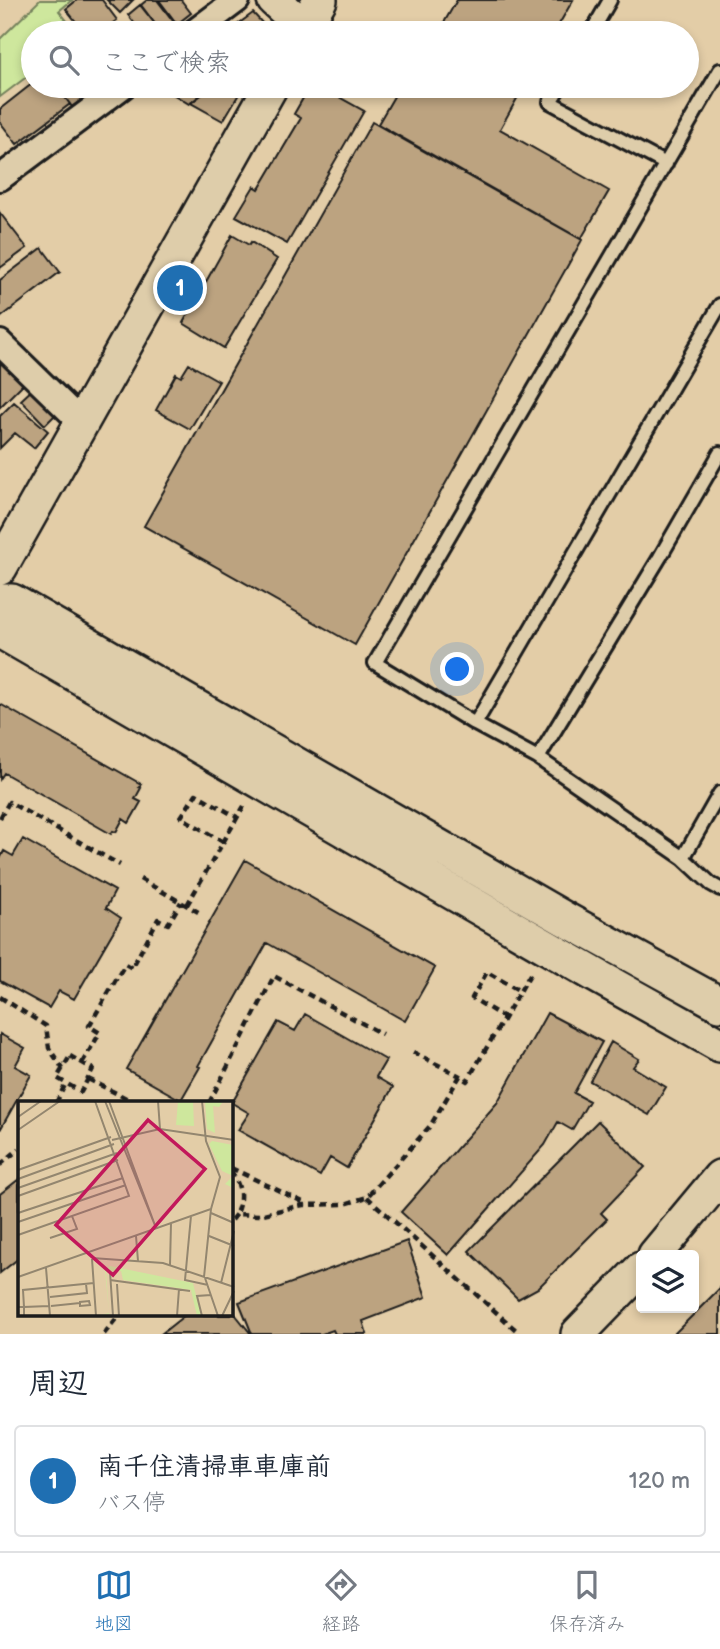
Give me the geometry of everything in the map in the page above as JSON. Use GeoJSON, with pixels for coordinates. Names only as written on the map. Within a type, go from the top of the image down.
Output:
{"type":"FeatureCollection","features":[{"type":"Feature","properties":{"kind":"street"},"geometry":{"type":"LineString","coordinates":[[209,21],[237,0]]}},
{"type":"Feature","properties":{"kind":"street"},"geometry":{"type":"LineString","coordinates":[[274,0],[308,20]]}},
{"type":"Feature","properties":{"kind":"street"},"geometry":{"type":"LineString","coordinates":[[0,178],[107,98]]}},
{"type":"Feature","properties":{"kind":"street"},"geometry":{"type":"LineString","coordinates":[[0,568],[264,98]]}},
{"type":"Feature","properties":{"kind":"street"},"geometry":{"type":"LineString","coordinates":[[0,343],[81,422]]}},
{"type":"Feature","properties":{"kind":"street"},"geometry":{"type":"LineString","coordinates":[[0,601],[12,601],[565,919],[720,1004]]}},
{"type":"Feature","properties":{"kind":"street"},"geometry":{"type":"LineString","coordinates":[[0,631],[720,1045]]}},
{"type":"Feature","properties":{"kind":"street"},"geometry":{"type":"LineString","coordinates":[[659,1250],[720,1177]]}},
{"type":"Feature","properties":{"kind":"street"},"geometry":{"type":"LineString","coordinates":[[578,1334],[636,1274]]}},
{"type":"Feature","properties":{"kind":"lane"},"geometry":{"type":"LineString","coordinates":[[598,21],[610,0]]}},
{"type":"Feature","properties":{"kind":"lane"},"geometry":{"type":"LineString","coordinates":[[720,71],[375,663],[475,724],[538,758],[683,858],[720,889]]}},
{"type":"Feature","properties":{"kind":"lane"},"geometry":{"type":"LineString","coordinates":[[552,98],[550,102],[666,164]]}},
{"type":"Feature","properties":{"kind":"lane"},"geometry":{"type":"LineString","coordinates":[[475,724],[720,305]]}},
{"type":"Feature","properties":{"kind":"lane"},"geometry":{"type":"LineString","coordinates":[[538,758],[720,453]]}},
{"type":"Feature","properties":{"kind":"lane"},"geometry":{"type":"LineString","coordinates":[[683,858],[720,793]]}},
{"type":"Feature","properties":{"kind":"path"},"geometry":{"type":"LineString","coordinates":[[223,842],[181,817],[196,794],[237,817]]}},
{"type":"Feature","properties":{"kind":"path"},"geometry":{"type":"LineString","coordinates":[[0,818],[9,802],[120,865]]}},
{"type":"Feature","properties":{"kind":"path"},"geometry":{"type":"LineString","coordinates":[[82,1063],[100,1032],[89,1026],[125,964],[132,968],[158,919],[168,924],[184,904],[244,806]]}},
{"type":"Feature","properties":{"kind":"path"},"geometry":{"type":"LineString","coordinates":[[140,879],[200,913]]}},
{"type":"Feature","properties":{"kind":"path"},"geometry":{"type":"LineString","coordinates":[[413,1052],[467,1081],[534,968]]}},
{"type":"Feature","properties":{"kind":"path"},"geometry":{"type":"LineString","coordinates":[[505,1018],[472,998],[487,972],[520,991]]}},
{"type":"Feature","properties":{"kind":"path"},"geometry":{"type":"LineString","coordinates":[[210,1101],[274,976],[382,1034]]}},
{"type":"Feature","properties":{"kind":"path"},"geometry":{"type":"LineString","coordinates":[[0,997],[46,1026],[50,1048],[63,1069]]}},
{"type":"Feature","properties":{"kind":"path"},"geometry":{"type":"LineString","coordinates":[[71,1056],[93,1069],[81,1092],[57,1078],[63,1069],[71,1056]]}},
{"type":"Feature","properties":{"kind":"path"},"geometry":{"type":"LineString","coordinates":[[236,1213],[259,1215],[303,1205],[345,1203],[367,1197],[430,1126],[460,1076]]}},
{"type":"Feature","properties":{"kind":"path"},"geometry":{"type":"LineString","coordinates":[[88,1079],[132,1101]]}},
{"type":"Feature","properties":{"kind":"path"},"geometry":{"type":"LineString","coordinates":[[57,1101],[66,1083]]}},
{"type":"Feature","properties":{"kind":"path"},"geometry":{"type":"LineString","coordinates":[[0,1165],[18,1150]]}},
{"type":"Feature","properties":{"kind":"path"},"geometry":{"type":"LineString","coordinates":[[233,1171],[311,1206]]}},
{"type":"Feature","properties":{"kind":"path"},"geometry":{"type":"LineString","coordinates":[[233,1174],[241,1191],[241,1201],[233,1217]]}},
{"type":"Feature","properties":{"kind":"path"},"geometry":{"type":"LineString","coordinates":[[367,1197],[516,1330]]}},
{"type":"Feature","properties":{"kind":"path"},"geometry":{"type":"LineString","coordinates":[[104,1334],[118,1316]]}},
{"type":"Feature","properties":{"kind":"green space"},"geometry":{"type":"Polygon","coordinates":[[[40,0],[72,0],[59,11],[67,21],[21,21],[21,81],[0,97],[0,39],[40,0]]]}},
{"type":"Feature","properties":{"kind":"building"},"geometry":{"type":"Polygon","coordinates":[[[77,0],[102,0],[117,20],[76,21],[66,9],[77,0]]]}},
{"type":"Feature","properties":{"kind":"building"},"geometry":{"type":"Polygon","coordinates":[[[107,0],[133,0],[120,13],[107,0]]]}},
{"type":"Feature","properties":{"kind":"building"},"geometry":{"type":"Polygon","coordinates":[[[147,0],[157,0],[173,21],[153,21],[141,5],[147,0]]]}},
{"type":"Feature","properties":{"kind":"building"},"geometry":{"type":"Polygon","coordinates":[[[159,0],[181,0],[191,13],[181,21],[175,21],[159,0]]]}},
{"type":"Feature","properties":{"kind":"building"},"geometry":{"type":"Polygon","coordinates":[[[457,0],[573,0],[561,21],[445,21],[457,0]]]}},
{"type":"Feature","properties":{"kind":"building"},"geometry":{"type":"Polygon","coordinates":[[[140,5],[153,21],[133,21],[128,15],[140,5]]]}},
{"type":"Feature","properties":{"kind":"building"},"geometry":{"type":"Polygon","coordinates":[[[253,13],[260,21],[242,21],[253,13]]]}},
{"type":"Feature","properties":{"kind":"building"},"geometry":{"type":"Polygon","coordinates":[[[21,92],[21,98],[65,98],[70,104],[17,144],[0,122],[0,109],[21,92]]]}},
{"type":"Feature","properties":{"kind":"building"},"geometry":{"type":"Polygon","coordinates":[[[66,98],[84,98],[72,107],[66,98]]]}},
{"type":"Feature","properties":{"kind":"building"},"geometry":{"type":"Polygon","coordinates":[[[179,98],[197,98],[189,104],[179,98]]]}},
{"type":"Feature","properties":{"kind":"building"},"geometry":{"type":"Polygon","coordinates":[[[197,98],[237,98],[223,121],[191,103],[197,98]]]}},
{"type":"Feature","properties":{"kind":"building"},"geometry":{"type":"Polygon","coordinates":[[[303,98],[341,98],[364,111],[287,244],[236,216],[254,186],[259,189],[301,118],[294,114],[303,98]]]}},
{"type":"Feature","properties":{"kind":"building"},"geometry":{"type":"Polygon","coordinates":[[[393,98],[517,98],[500,129],[609,191],[581,239],[378,124],[393,98]]]}},
{"type":"Feature","properties":{"kind":"building"},"geometry":{"type":"Polygon","coordinates":[[[372,122],[582,240],[355,645],[144,526],[372,122]]]}},
{"type":"Feature","properties":{"kind":"building"},"geometry":{"type":"Polygon","coordinates":[[[0,213],[27,248],[0,268],[0,213]]]}},
{"type":"Feature","properties":{"kind":"building"},"geometry":{"type":"Polygon","coordinates":[[[232,235],[249,245],[251,242],[277,259],[224,348],[183,323],[232,235]]]}},
{"type":"Feature","properties":{"kind":"building"},"geometry":{"type":"Polygon","coordinates":[[[42,248],[60,272],[0,318],[0,280],[42,248]]]}},
{"type":"Feature","properties":{"kind":"building"},"geometry":{"type":"Polygon","coordinates":[[[0,357],[25,382],[0,407],[0,357]]]}},
{"type":"Feature","properties":{"kind":"building"},"geometry":{"type":"Polygon","coordinates":[[[189,364],[219,381],[190,429],[156,410],[176,374],[181,377],[189,364]]]}},
{"type":"Feature","properties":{"kind":"building"},"geometry":{"type":"Polygon","coordinates":[[[35,387],[58,412],[45,425],[21,400],[35,387]]]}},
{"type":"Feature","properties":{"kind":"building"},"geometry":{"type":"Polygon","coordinates":[[[14,402],[48,431],[34,448],[15,433],[0,448],[0,416],[14,402]]]}},
{"type":"Feature","properties":{"kind":"building"},"geometry":{"type":"Polygon","coordinates":[[[0,704],[141,784],[135,799],[141,802],[129,823],[123,819],[116,832],[111,834],[4,773],[0,779],[0,704]]]}},
{"type":"Feature","properties":{"kind":"building"},"geometry":{"type":"Polygon","coordinates":[[[23,839],[115,891],[106,908],[121,918],[74,999],[59,991],[49,1008],[0,981],[0,859],[4,851],[13,856],[23,839]]]}},
{"type":"Feature","properties":{"kind":"building"},"geometry":{"type":"Polygon","coordinates":[[[245,860],[435,968],[405,1021],[267,943],[181,1100],[126,1069],[245,860]]]}},
{"type":"Feature","properties":{"kind":"building"},"geometry":{"type":"Polygon","coordinates":[[[547,1013],[602,1042],[574,1093],[589,1101],[572,1130],[558,1122],[545,1145],[448,1255],[401,1212],[497,1103],[547,1013]]]}},
{"type":"Feature","properties":{"kind":"building"},"geometry":{"type":"Polygon","coordinates":[[[305,1014],[386,1060],[376,1077],[393,1087],[347,1168],[330,1158],[320,1176],[238,1130],[249,1113],[233,1104],[278,1022],[295,1031],[305,1014]]]}},
{"type":"Feature","properties":{"kind":"building"},"geometry":{"type":"Polygon","coordinates":[[[0,1034],[25,1048],[15,1066],[31,1075],[0,1130],[0,1034]]]}},
{"type":"Feature","properties":{"kind":"building"},"geometry":{"type":"Polygon","coordinates":[[[611,1042],[639,1059],[633,1067],[666,1087],[649,1115],[590,1081],[611,1042]]]}},
{"type":"Feature","properties":{"kind":"building"},"geometry":{"type":"Polygon","coordinates":[[[598,1121],[645,1167],[601,1213],[607,1219],[538,1288],[518,1299],[469,1251],[598,1121]]]}},
{"type":"Feature","properties":{"kind":"building"},"geometry":{"type":"Polygon","coordinates":[[[18,1180],[18,1259],[0,1273],[0,1194],[18,1180]]]}},
{"type":"Feature","properties":{"kind":"building"},"geometry":{"type":"Polygon","coordinates":[[[407,1241],[426,1297],[363,1321],[367,1334],[335,1334],[333,1330],[322,1334],[252,1334],[239,1302],[407,1241]]]}},
{"type":"Feature","properties":{"kind":"building"},"geometry":{"type":"Polygon","coordinates":[[[720,1288],[720,1334],[674,1334],[695,1313],[699,1313],[699,1309],[720,1288]]]}},
{"type":"Feature","properties":{"kind":"building"},"geometry":{"type":"Polygon","coordinates":[[[233,1312],[251,1334],[161,1334],[184,1316],[233,1316],[233,1312]]]}},
{"type":"Feature","properties":{"kind":"place","name":"南千住清掃車車庫前"},"geometry":{"type":"Point","coordinates":[180,288]}}]}
